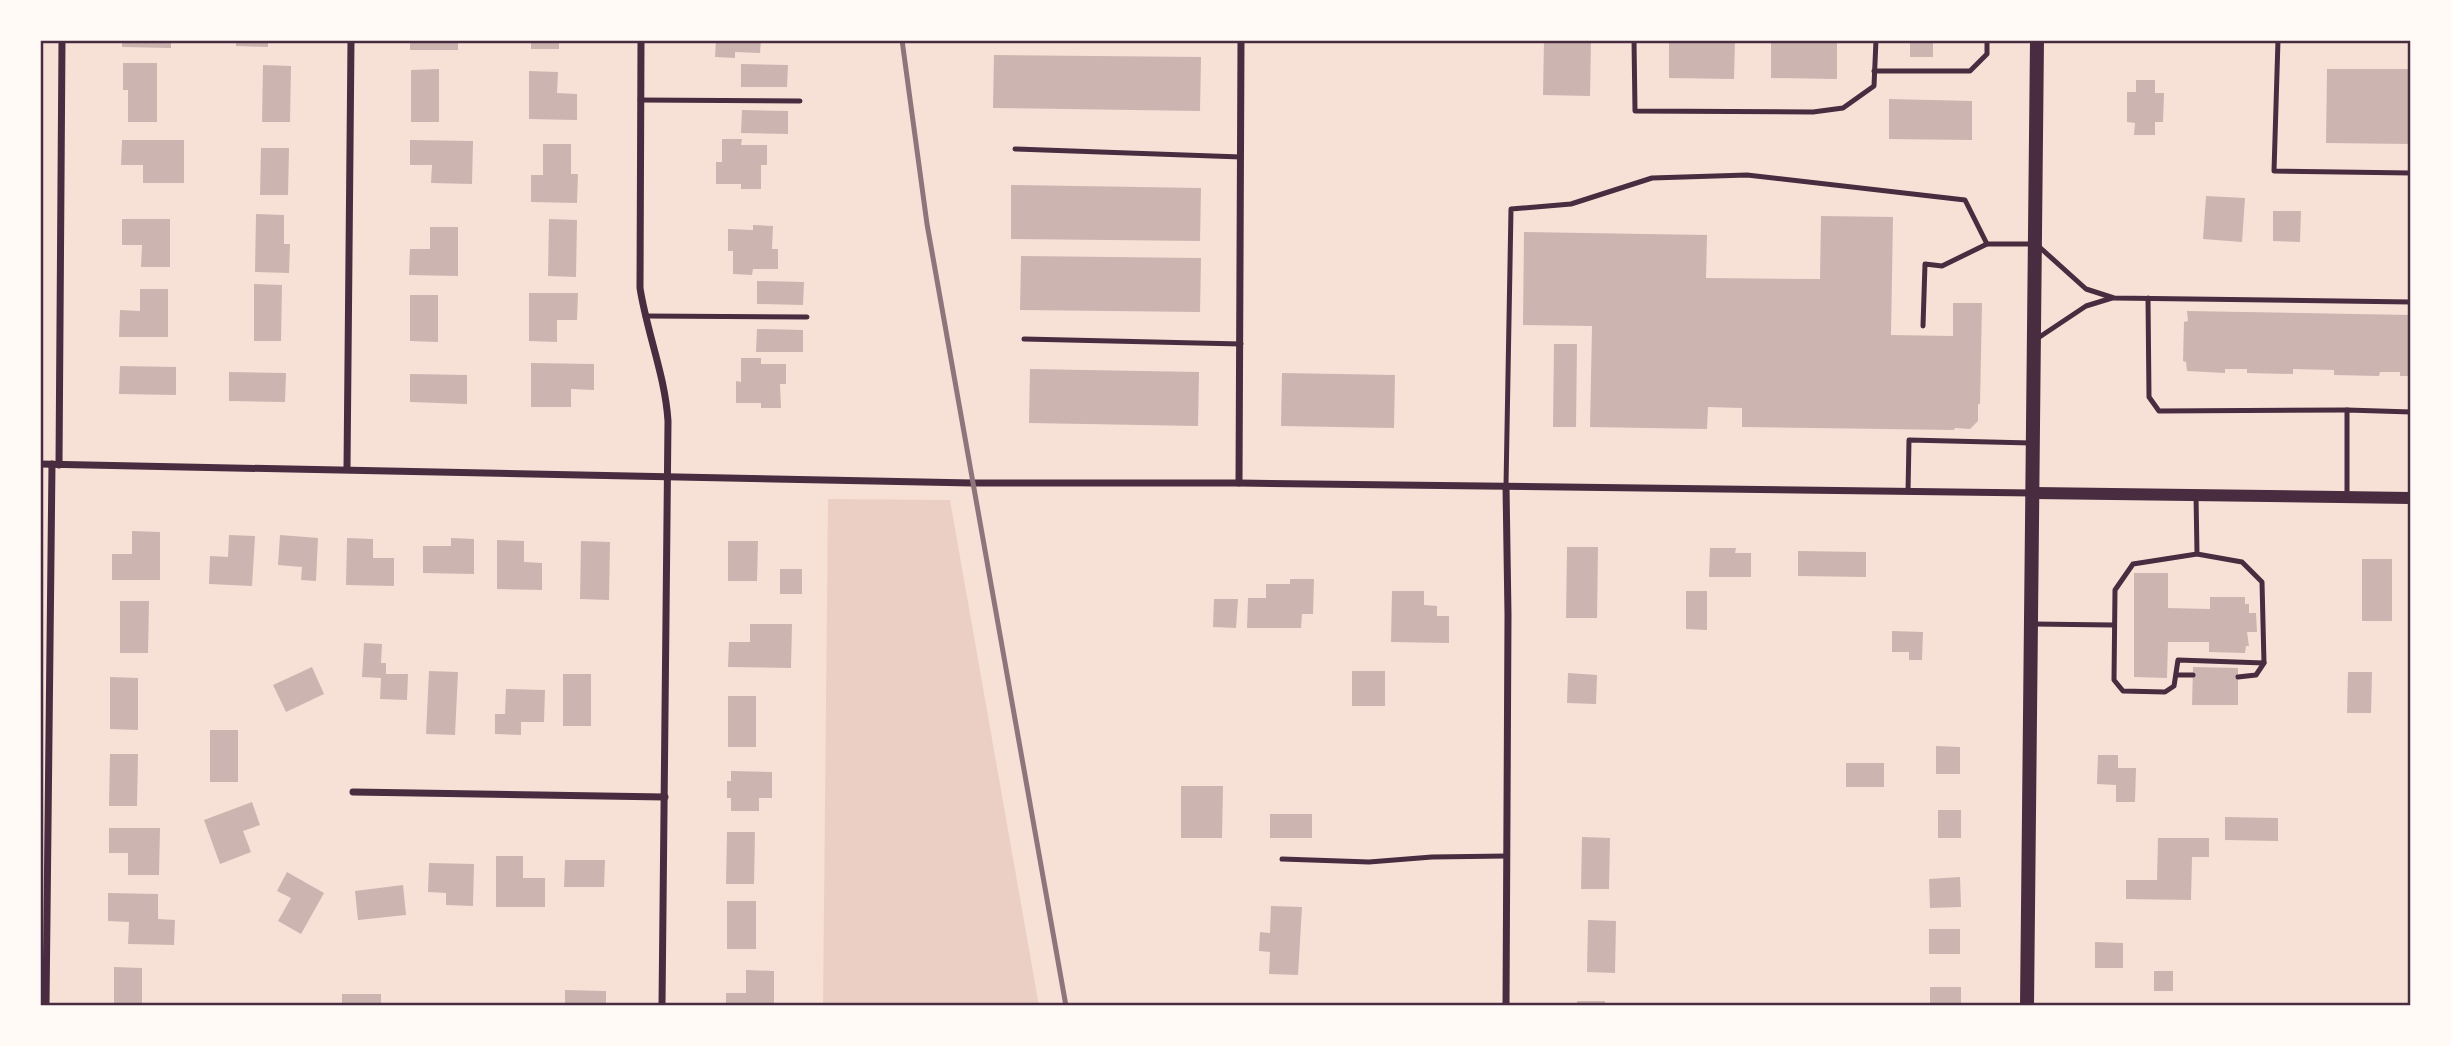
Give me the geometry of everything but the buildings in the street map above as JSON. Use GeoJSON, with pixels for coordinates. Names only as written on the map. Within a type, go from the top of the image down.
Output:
{"type":"FeatureCollection","features":[{"type":"Feature","properties":{"kind":"main road"},"geometry":{"type":"LineString","coordinates":[[2028,1006],[2037,40]]}},
{"type":"Feature","properties":{"kind":"street"},"geometry":{"type":"LineString","coordinates":[[46,1006],[62,40]]}},
{"type":"Feature","properties":{"kind":"street"},"geometry":{"type":"LineString","coordinates":[[347,469],[351,40]]}},
{"type":"Feature","properties":{"kind":"street"},"geometry":{"type":"LineString","coordinates":[[640,40],[640,288],[666,397],[668,475],[662,1006]]}},
{"type":"Feature","properties":{"kind":"street"},"geometry":{"type":"LineString","coordinates":[[1239,483],[1241,40]]}},
{"type":"Feature","properties":{"kind":"street"},"geometry":{"type":"LineString","coordinates":[[40,464],[972,483],[1239,483],[2411,498]]}},
{"type":"Feature","properties":{"kind":"street"},"geometry":{"type":"LineString","coordinates":[[1506,486],[1506,1006]]}},
{"type":"Feature","properties":{"kind":"street"},"geometry":{"type":"LineString","coordinates":[[353,792],[665,797]]}},
{"type":"Feature","properties":{"kind":"lane"},"geometry":{"type":"LineString","coordinates":[[1634,40],[1635,111],[1813,112],[1843,108],[1874,86],[1875,40]]}},
{"type":"Feature","properties":{"kind":"lane"},"geometry":{"type":"LineString","coordinates":[[1874,71],[1970,71],[1987,54],[1987,40]]}},
{"type":"Feature","properties":{"kind":"lane"},"geometry":{"type":"LineString","coordinates":[[2278,40],[2274,171],[2411,173]]}},
{"type":"Feature","properties":{"kind":"lane"},"geometry":{"type":"LineString","coordinates":[[640,100],[800,101]]}},
{"type":"Feature","properties":{"kind":"lane"},"geometry":{"type":"LineString","coordinates":[[1015,149],[1241,157]]}},
{"type":"Feature","properties":{"kind":"lane"},"geometry":{"type":"LineString","coordinates":[[1506,486],[1511,209],[1571,204],[1652,178],[1747,175],[1965,200],[1987,244]]}},
{"type":"Feature","properties":{"kind":"lane"},"geometry":{"type":"LineString","coordinates":[[1923,326],[1925,264],[1942,267],[1987,244],[2036,244],[2085,289],[2114,298]]}},
{"type":"Feature","properties":{"kind":"lane"},"geometry":{"type":"LineString","coordinates":[[2035,340],[2086,306],[2114,298],[2411,302]]}},
{"type":"Feature","properties":{"kind":"lane"},"geometry":{"type":"LineString","coordinates":[[2148,298],[2149,397],[2159,411],[2411,412]]}},
{"type":"Feature","properties":{"kind":"lane"},"geometry":{"type":"LineString","coordinates":[[645,316],[807,317]]}},
{"type":"Feature","properties":{"kind":"lane"},"geometry":{"type":"LineString","coordinates":[[1024,339],[1241,344]]}},
{"type":"Feature","properties":{"kind":"lane"},"geometry":{"type":"LineString","coordinates":[[2347,410],[2347,497]]}},
{"type":"Feature","properties":{"kind":"lane"},"geometry":{"type":"LineString","coordinates":[[1908,492],[1909,440],[2034,443]]}},
{"type":"Feature","properties":{"kind":"lane"},"geometry":{"type":"LineString","coordinates":[[2196,495],[2197,554]]}},
{"type":"Feature","properties":{"kind":"lane"},"geometry":{"type":"LineString","coordinates":[[2238,677],[2256,675],[2264,663],[2262,582],[2242,562],[2197,554],[2133,564],[2115,590],[2114,680],[2123,691],[2165,692],[2174,686],[2178,660],[2264,663]]}},
{"type":"Feature","properties":{"kind":"lane"},"geometry":{"type":"LineString","coordinates":[[2031,624],[2113,625]]}},
{"type":"Feature","properties":{"kind":"lane"},"geometry":{"type":"LineString","coordinates":[[2177,675],[2193,676]]}},
{"type":"Feature","properties":{"kind":"lane"},"geometry":{"type":"LineString","coordinates":[[1282,859],[1369,862],[1432,857],[1507,856]]}},
{"type":"Feature","properties":{"kind":"shaded area"},"geometry":{"type":"Polygon","coordinates":[[[828,499],[950,500],[1039,1006],[823,1006],[828,499]]]}},
{"type":"Feature","properties":{"kind":"railway"},"geometry":{"type":"LineString","coordinates":[[902,40],[927,224],[1066,1006]]}}]}
